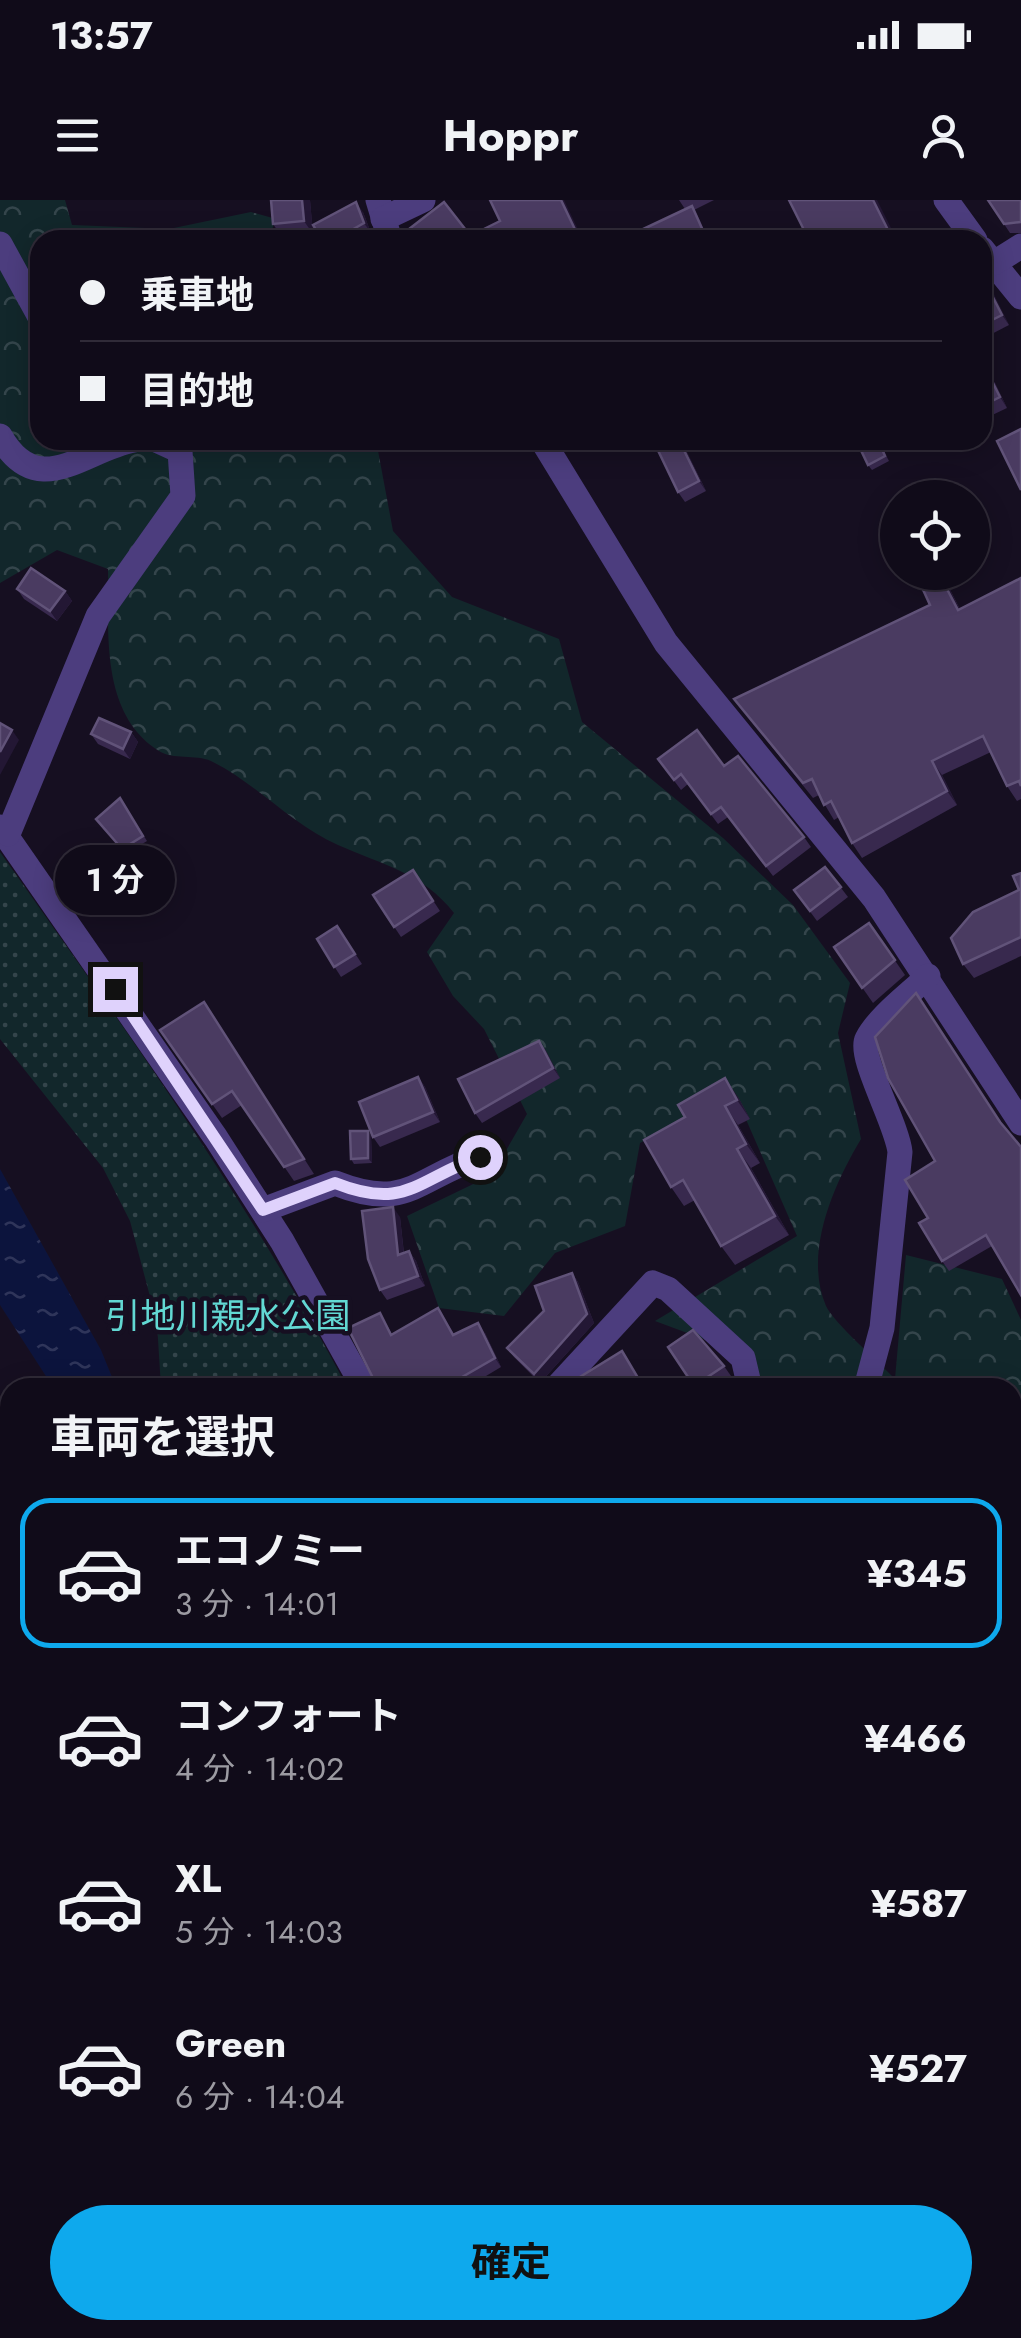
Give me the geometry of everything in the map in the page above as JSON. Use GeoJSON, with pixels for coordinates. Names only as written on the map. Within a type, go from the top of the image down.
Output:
{"type":"FeatureCollection","features":[{"type":"Feature","properties":{"kind":"street"},"geometry":{"type":"LineString","coordinates":[[384,220],[423,200]]}},
{"type":"Feature","properties":{"kind":"street"},"geometry":{"type":"LineString","coordinates":[[946,200],[968,230]]}},
{"type":"Feature","properties":{"kind":"street"},"geometry":{"type":"LineString","coordinates":[[0,244],[30,299]]}},
{"type":"Feature","properties":{"kind":"street"},"geometry":{"type":"LineString","coordinates":[[992,255],[1021,246]]}},
{"type":"Feature","properties":{"kind":"street"},"geometry":{"type":"LineString","coordinates":[[992,261],[1021,296]]}},
{"type":"Feature","properties":{"kind":"street"},"geometry":{"type":"LineString","coordinates":[[0,436],[8,450],[34,468],[59,470],[109,450]]}},
{"type":"Feature","properties":{"kind":"street"},"geometry":{"type":"LineString","coordinates":[[178,450],[183,496],[98,616],[4,830],[263,1210],[358,1378]]}},
{"type":"Feature","properties":{"kind":"street"},"geometry":{"type":"LineString","coordinates":[[548,450],[666,643],[842,854],[928,976],[1021,1122]]}},
{"type":"Feature","properties":{"kind":"street"},"geometry":{"type":"LineString","coordinates":[[869,1378],[882,1328],[900,1152],[897,1129],[864,1054],[867,1038],[928,976]]}},
{"type":"Feature","properties":{"kind":"street"},"geometry":{"type":"LineString","coordinates":[[263,1210],[335,1183],[370,1197],[390,1196],[480,1157]]}},
{"type":"Feature","properties":{"kind":"street"},"geometry":{"type":"LineString","coordinates":[[565,1378],[653,1283],[668,1289],[743,1358],[748,1378]]}},
{"type":"Feature","properties":{"kind":"green space"},"geometry":{"type":"Polygon","coordinates":[[[0,200],[65,200],[72,225],[169,229],[251,212],[276,219],[272,230],[30,230],[30,450],[378,450],[393,531],[452,597],[559,639],[582,722],[723,838],[793,905],[850,983],[838,1033],[861,1139],[825,1220],[818,1264],[820,1285],[830,1313],[894,1378],[737,1378],[744,1354],[655,1321],[797,1236],[734,1092],[640,1143],[625,1226],[555,1253],[504,1316],[439,1308],[407,1216],[492,1175],[527,1114],[484,1029],[453,996],[427,952],[454,913],[416,879],[321,837],[227,770],[205,759],[165,754],[140,735],[126,715],[111,669],[108,569],[57,550],[0,583],[0,200]]]}},
{"type":"Feature","properties":{"kind":"green space","name":"引地川親水公園"},"geometry":{"type":"Polygon","coordinates":[[[0,852],[226,1181],[342,1378],[160,1378],[157,1323],[130,1221],[103,1168],[0,1039],[0,852]]]}},
{"type":"Feature","properties":{"kind":"green space"},"geometry":{"type":"Polygon","coordinates":[[[906,1255],[1002,1279],[1021,1320],[1021,1378],[895,1378],[906,1255]]]}},
{"type":"Feature","properties":{"kind":"water"},"geometry":{"type":"Polygon","coordinates":[[[0,1169],[101,1350],[112,1378],[47,1378],[0,1305],[0,1169]]]}},
{"type":"Feature","properties":{"kind":"building"},"geometry":{"type":"Polygon","coordinates":[[[271,200],[302,200],[304,221],[273,224],[271,200]]]}},
{"type":"Feature","properties":{"kind":"building"},"geometry":{"type":"Polygon","coordinates":[[[490,200],[561,200],[575,230],[482,230],[500,221],[490,200]]]}},
{"type":"Feature","properties":{"kind":"building"},"geometry":{"type":"Polygon","coordinates":[[[789,200],[873,200],[888,230],[804,230],[789,200]]]}},
{"type":"Feature","properties":{"kind":"building"},"geometry":{"type":"Polygon","coordinates":[[[988,200],[1021,200],[1021,222],[1004,224],[988,200]]]}},
{"type":"Feature","properties":{"kind":"building"},"geometry":{"type":"Polygon","coordinates":[[[356,202],[364,223],[352,230],[316,230],[313,225],[356,202]]]}},
{"type":"Feature","properties":{"kind":"building"},"geometry":{"type":"Polygon","coordinates":[[[444,202],[466,230],[408,230],[444,202]]]}},
{"type":"Feature","properties":{"kind":"building"},"geometry":{"type":"Polygon","coordinates":[[[692,206],[703,230],[641,230],[692,206]]]}},
{"type":"Feature","properties":{"kind":"building"},"geometry":{"type":"Polygon","coordinates":[[[992,296],[1002,315],[992,320],[992,296]]]}},
{"type":"Feature","properties":{"kind":"building"},"geometry":{"type":"Polygon","coordinates":[[[992,381],[1000,397],[992,401],[992,381]]]}},
{"type":"Feature","properties":{"kind":"building"},"geometry":{"type":"Polygon","coordinates":[[[1021,429],[1021,490],[997,441],[1021,429]]]}},
{"type":"Feature","properties":{"kind":"building"},"geometry":{"type":"Polygon","coordinates":[[[658,450],[684,450],[699,481],[678,492],[658,450]]]}},
{"type":"Feature","properties":{"kind":"building"},"geometry":{"type":"Polygon","coordinates":[[[861,450],[882,450],[885,456],[868,465],[861,450]]]}},
{"type":"Feature","properties":{"kind":"building"},"geometry":{"type":"Polygon","coordinates":[[[31,568],[65,591],[50,611],[17,589],[31,568]]]}},
{"type":"Feature","properties":{"kind":"building"},"geometry":{"type":"Polygon","coordinates":[[[1021,578],[1021,786],[1019,781],[1007,786],[983,736],[932,761],[947,791],[852,843],[831,801],[824,805],[812,779],[803,783],[734,699],[930,605],[923,590],[947,590],[958,610],[1021,578]]]}},
{"type":"Feature","properties":{"kind":"building"},"geometry":{"type":"Polygon","coordinates":[[[99,718],[131,732],[123,749],[91,734],[99,718]]]}},
{"type":"Feature","properties":{"kind":"building"},"geometry":{"type":"Polygon","coordinates":[[[0,723],[12,730],[0,752],[0,723]]]}},
{"type":"Feature","properties":{"kind":"building"},"geometry":{"type":"Polygon","coordinates":[[[697,730],[724,766],[738,756],[804,837],[766,866],[721,807],[711,814],[681,774],[674,780],[658,759],[697,730]]]}},
{"type":"Feature","properties":{"kind":"building"},"geometry":{"type":"Polygon","coordinates":[[[120,798],[143,836],[122,849],[96,819],[120,798]]]}},
{"type":"Feature","properties":{"kind":"building"},"geometry":{"type":"Polygon","coordinates":[[[825,867],[841,887],[810,911],[794,890],[825,867]]]}},
{"type":"Feature","properties":{"kind":"building"},"geometry":{"type":"Polygon","coordinates":[[[413,870],[433,901],[394,927],[373,895],[413,870]]]}},
{"type":"Feature","properties":{"kind":"building"},"geometry":{"type":"Polygon","coordinates":[[[1021,873],[1021,937],[963,964],[951,938],[973,912],[1019,890],[1013,876],[1021,873]]]}},
{"type":"Feature","properties":{"kind":"building"},"geometry":{"type":"Polygon","coordinates":[[[869,923],[895,960],[862,988],[834,947],[869,923]]]}},
{"type":"Feature","properties":{"kind":"building"},"geometry":{"type":"Polygon","coordinates":[[[337,926],[355,954],[334,967],[317,939],[337,926]]]}},
{"type":"Feature","properties":{"kind":"building"},"geometry":{"type":"Polygon","coordinates":[[[916,993],[1000,1122],[1021,1147],[1021,1295],[986,1235],[942,1261],[919,1223],[928,1218],[905,1180],[935,1161],[888,1078],[875,1037],[916,993]]]}},
{"type":"Feature","properties":{"kind":"building"},"geometry":{"type":"Polygon","coordinates":[[[204,1002],[304,1159],[284,1167],[232,1091],[212,1104],[160,1030],[204,1002]]]}},
{"type":"Feature","properties":{"kind":"building"},"geometry":{"type":"Polygon","coordinates":[[[539,1041],[553,1068],[475,1113],[458,1079],[539,1041]]]}},
{"type":"Feature","properties":{"kind":"building"},"geometry":{"type":"Polygon","coordinates":[[[418,1077],[433,1112],[373,1137],[359,1102],[418,1077]]]}},
{"type":"Feature","properties":{"kind":"building"},"geometry":{"type":"Polygon","coordinates":[[[725,1078],[737,1100],[725,1106],[746,1144],[737,1149],[775,1216],[721,1246],[683,1180],[671,1187],[644,1140],[685,1117],[678,1105],[725,1078]]]}},
{"type":"Feature","properties":{"kind":"building"},"geometry":{"type":"Polygon","coordinates":[[[350,1131],[368,1131],[368,1158],[351,1159],[350,1131]]]}},
{"type":"Feature","properties":{"kind":"building"},"geometry":{"type":"Polygon","coordinates":[[[393,1207],[398,1255],[409,1251],[418,1276],[380,1290],[368,1259],[362,1211],[393,1207]]]}},
{"type":"Feature","properties":{"kind":"building"},"geometry":{"type":"Polygon","coordinates":[[[572,1273],[587,1314],[534,1374],[507,1348],[544,1311],[535,1286],[572,1273]]]}},
{"type":"Feature","properties":{"kind":"building"},"geometry":{"type":"Polygon","coordinates":[[[438,1308],[453,1335],[478,1323],[495,1358],[460,1378],[373,1378],[348,1328],[380,1313],[391,1335],[438,1308]]]}},
{"type":"Feature","properties":{"kind":"building"},"geometry":{"type":"Polygon","coordinates":[[[693,1330],[724,1366],[706,1378],[689,1378],[668,1347],[693,1330]]]}},
{"type":"Feature","properties":{"kind":"building"},"geometry":{"type":"Polygon","coordinates":[[[622,1351],[638,1378],[578,1378],[622,1351]]]}},
{"type":"Feature","properties":{"kind":"route"},"geometry":{"type":"LineString","coordinates":[[115,989],[263,1210],[335,1183],[370,1197],[390,1196],[411,1189],[442,1170],[480,1157]]}}]}
